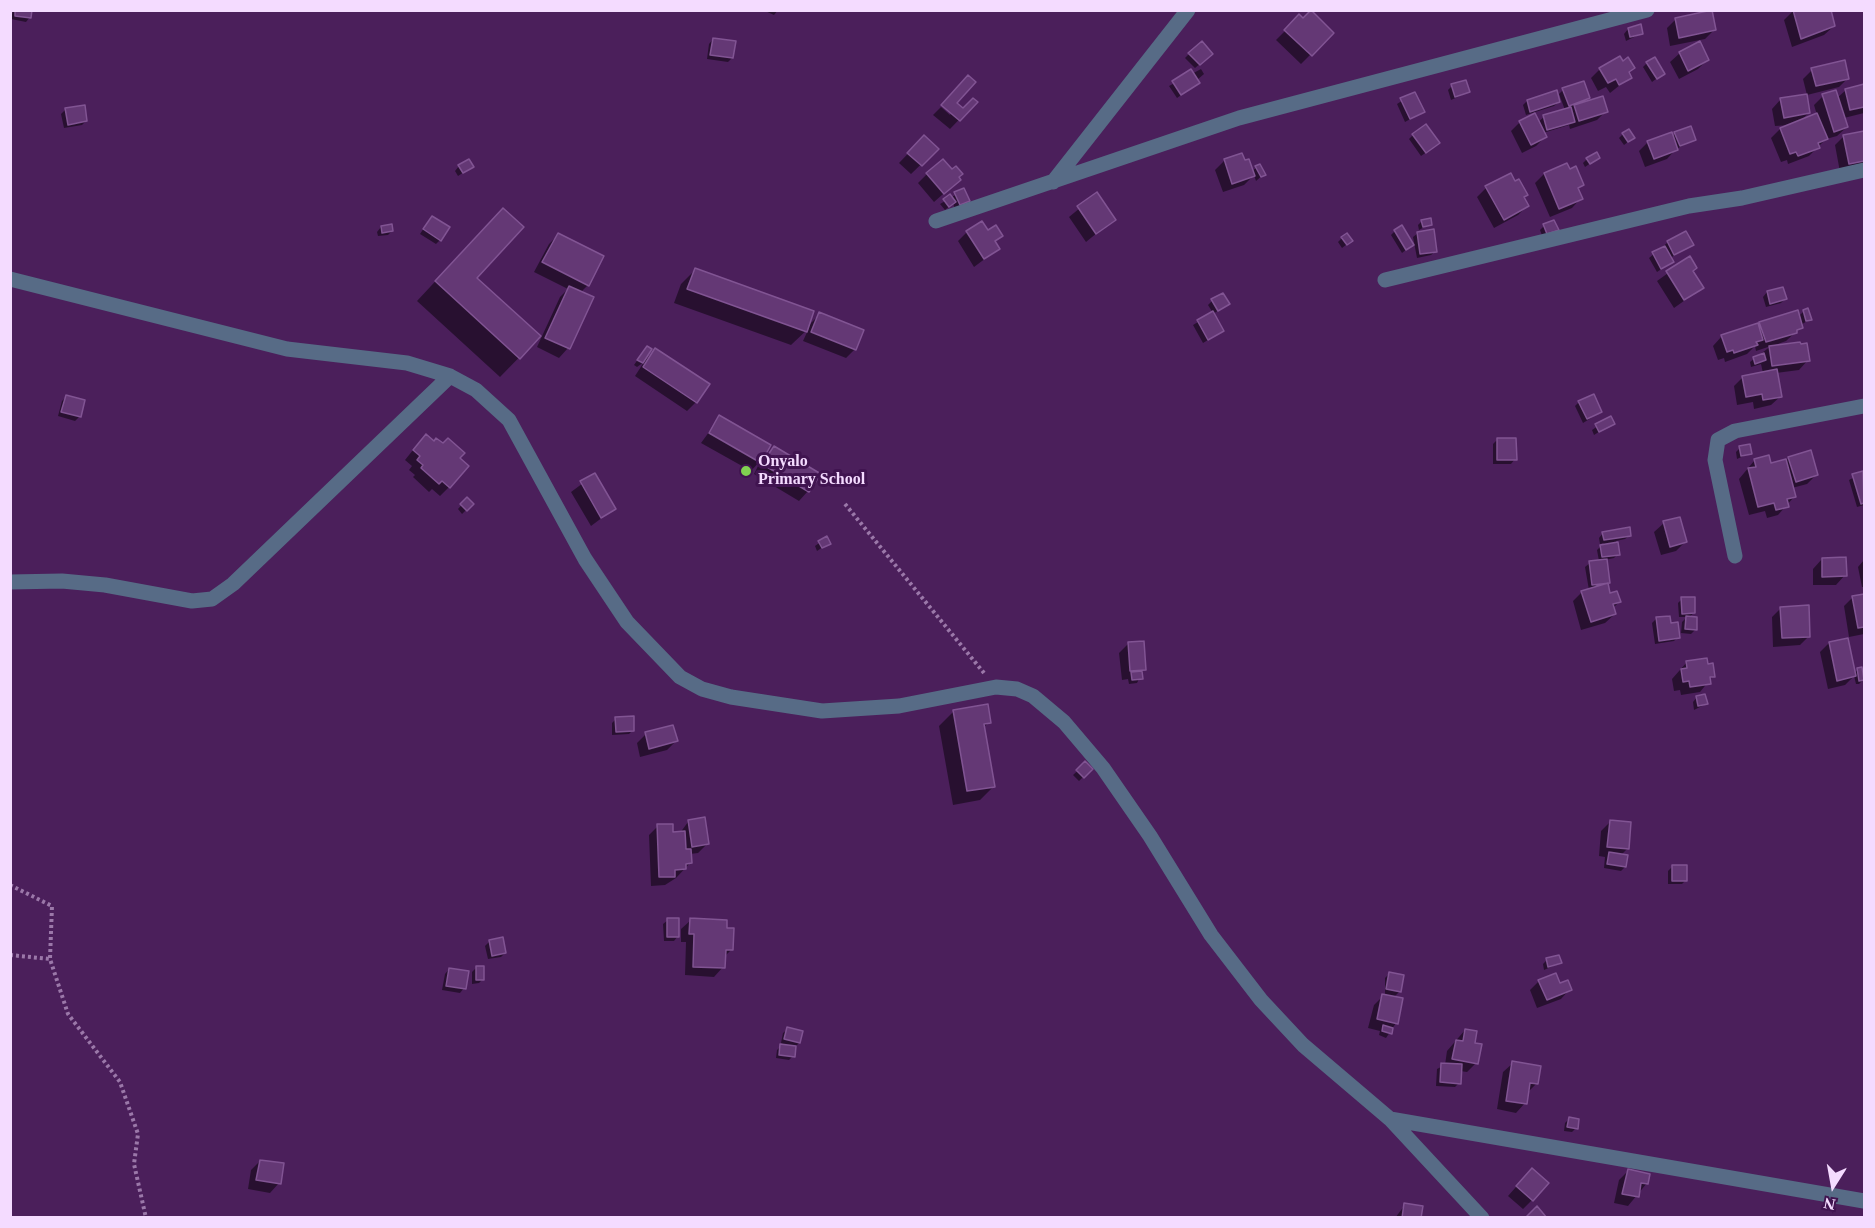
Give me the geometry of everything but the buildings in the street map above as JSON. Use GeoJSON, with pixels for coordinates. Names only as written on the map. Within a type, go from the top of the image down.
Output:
{"type":"FeatureCollection","features":[{"type":"Feature","properties":{"kind":"street"},"geometry":{"type":"LineString","coordinates":[[1053,182],[1188,10]]}},
{"type":"Feature","properties":{"kind":"street"},"geometry":{"type":"LineString","coordinates":[[936,221],[1239,118],[1310,102],[1647,10]]}},
{"type":"Feature","properties":{"kind":"street"},"geometry":{"type":"LineString","coordinates":[[1385,280],[1689,206],[1742,198],[1864,171]]}},
{"type":"Feature","properties":{"kind":"street"},"geometry":{"type":"LineString","coordinates":[[10,279],[287,349],[407,363],[450,376],[476,390],[509,420],[585,559],[627,622],[680,677],[702,689],[731,697],[822,711],[899,706],[996,687],[1017,689],[1033,696],[1064,722],[1132,808],[1211,935],[1247,984],[1303,1045],[1390,1119],[1482,1218]]}},
{"type":"Feature","properties":{"kind":"street"},"geometry":{"type":"LineString","coordinates":[[10,582],[62,581],[105,585],[192,601],[212,599],[233,584],[450,376]]}},
{"type":"Feature","properties":{"kind":"street"},"geometry":{"type":"LineString","coordinates":[[1735,556],[1715,460],[1718,440],[1735,430],[1864,406]]}},
{"type":"Feature","properties":{"kind":"street"},"geometry":{"type":"LineString","coordinates":[[1390,1119],[1864,1201]]}},
{"type":"Feature","properties":{"kind":"path"},"geometry":{"type":"LineString","coordinates":[[845,504],[996,687]]}},
{"type":"Feature","properties":{"kind":"path"},"geometry":{"type":"LineString","coordinates":[[10,885],[52,906],[50,959],[68,1014],[120,1082],[138,1134],[134,1164],[146,1218]]}},
{"type":"Feature","properties":{"kind":"path"},"geometry":{"type":"LineString","coordinates":[[10,955],[50,959]]}},
{"type":"Feature","properties":{"kind":"place","name":"Onyalo Primary School"},"geometry":{"type":"Point","coordinates":[746,471]}}]}
